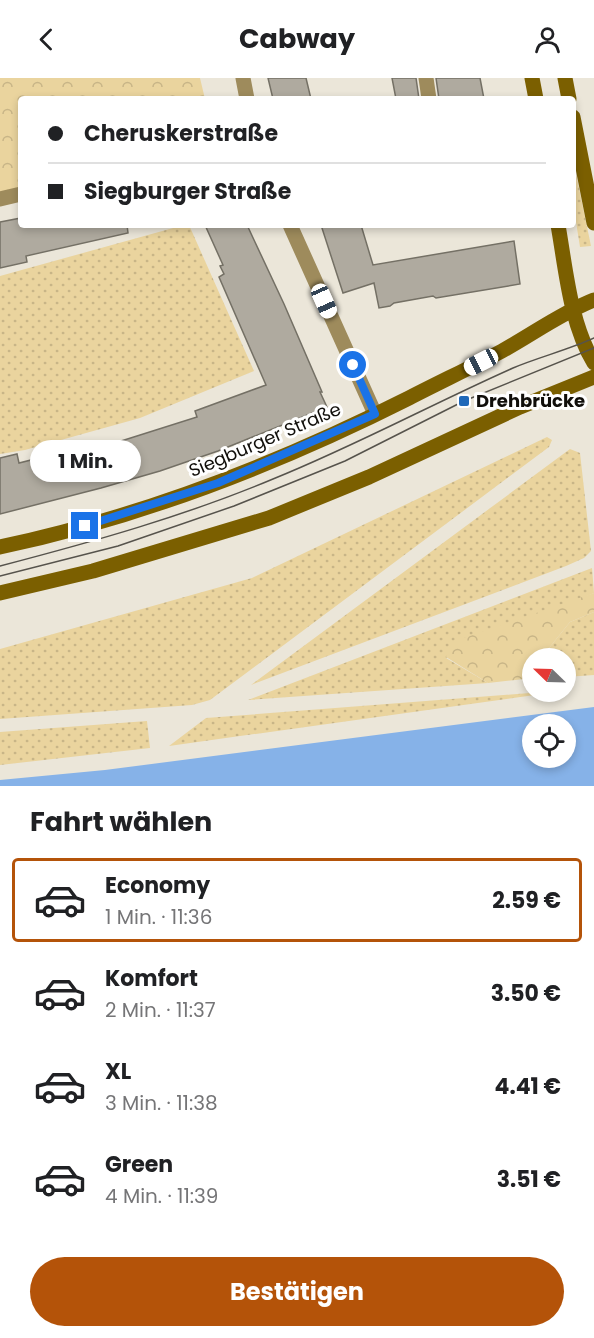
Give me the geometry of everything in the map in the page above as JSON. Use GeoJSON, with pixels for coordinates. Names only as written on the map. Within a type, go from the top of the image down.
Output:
{"type":"FeatureCollection","features":[{"type":"Feature","properties":{"kind":"main road"},"geometry":{"type":"LineString","coordinates":[[532,78],[535,96]]}},
{"type":"Feature","properties":{"kind":"main road"},"geometry":{"type":"LineString","coordinates":[[565,78],[568,96]]}},
{"type":"Feature","properties":{"kind":"main road"},"geometry":{"type":"LineString","coordinates":[[576,132],[594,219]]}},
{"type":"Feature","properties":{"kind":"main road"},"geometry":{"type":"LineString","coordinates":[[559,228],[573,309],[587,351],[594,363]]}},
{"type":"Feature","properties":{"kind":"main road","name":"Siegburger Straße"},"geometry":{"type":"LineString","coordinates":[[0,547],[85,526],[218,483],[375,414],[502,351],[573,309],[594,300]]}},
{"type":"Feature","properties":{"kind":"main road"},"geometry":{"type":"LineString","coordinates":[[0,593],[93,571],[269,518],[369,477],[520,407],[594,377]]}},
{"type":"Feature","properties":{"kind":"street"},"geometry":{"type":"LineString","coordinates":[[243,78],[247,96]]}},
{"type":"Feature","properties":{"kind":"street"},"geometry":{"type":"LineString","coordinates":[[426,78],[429,96]]}},
{"type":"Feature","properties":{"kind":"street"},"geometry":{"type":"LineString","coordinates":[[0,199],[18,195]]}},
{"type":"Feature","properties":{"kind":"street"},"geometry":{"type":"LineString","coordinates":[[291,228],[375,414]]}},
{"type":"Feature","properties":{"kind":"green space"},"geometry":{"type":"Polygon","coordinates":[[[0,78],[200,78],[204,96],[18,96],[18,189],[0,193],[0,78]]]}},
{"type":"Feature","properties":{"kind":"green space"},"geometry":{"type":"Polygon","coordinates":[[[576,174],[591,246],[580,247],[576,222],[576,174]]]}},
{"type":"Feature","properties":{"kind":"green space"},"geometry":{"type":"Polygon","coordinates":[[[173,228],[190,228],[254,371],[140,418],[25,450],[0,454],[0,276],[173,228]]]}},
{"type":"Feature","properties":{"kind":"green space"},"geometry":{"type":"Polygon","coordinates":[[[547,437],[552,440],[549,447],[210,700],[192,705],[0,719],[0,649],[252,578],[547,437]]]}},
{"type":"Feature","properties":{"kind":"green space"},"geometry":{"type":"Polygon","coordinates":[[[570,449],[580,453],[591,551],[584,558],[251,685],[570,449]]]}},
{"type":"Feature","properties":{"kind":"green space"},"geometry":{"type":"Polygon","coordinates":[[[592,568],[594,593],[446,658],[488,683],[248,700],[592,568]]]}},
{"type":"Feature","properties":{"kind":"green space"},"geometry":{"type":"Polygon","coordinates":[[[594,593],[594,612],[570,622],[549,648],[522,648],[522,679],[488,683],[446,657],[452,642],[594,593]]]}},
{"type":"Feature","properties":{"kind":"green space"},"geometry":{"type":"Polygon","coordinates":[[[594,612],[594,675],[576,676],[576,648],[549,648],[570,622],[594,612]]]}},
{"type":"Feature","properties":{"kind":"green space"},"geometry":{"type":"Polygon","coordinates":[[[522,694],[522,697],[169,746],[206,718],[522,694]]]}},
{"type":"Feature","properties":{"kind":"green space"},"geometry":{"type":"Polygon","coordinates":[[[147,721],[150,748],[0,765],[0,732],[147,721]]]}},
{"type":"Feature","properties":{"kind":"water"},"geometry":{"type":"Polygon","coordinates":[[[594,707],[594,786],[0,786],[0,780],[105,770],[522,716],[522,768],[576,768],[576,714],[540,714],[594,707]]]}},
{"type":"Feature","properties":{"kind":"building"},"geometry":{"type":"Polygon","coordinates":[[[268,78],[306,78],[310,96],[272,96],[268,78]]]}},
{"type":"Feature","properties":{"kind":"building"},"geometry":{"type":"Polygon","coordinates":[[[392,78],[416,78],[419,96],[395,96],[392,78]]]}},
{"type":"Feature","properties":{"kind":"building"},"geometry":{"type":"Polygon","coordinates":[[[436,78],[480,78],[483,96],[439,96],[436,78]]]}},
{"type":"Feature","properties":{"kind":"building"},"geometry":{"type":"Polygon","coordinates":[[[18,219],[18,228],[127,228],[128,233],[26,256],[27,262],[0,268],[0,222],[18,219]]]}},
{"type":"Feature","properties":{"kind":"building"},"geometry":{"type":"Polygon","coordinates":[[[206,228],[248,228],[284,304],[327,407],[218,451],[160,471],[0,514],[0,458],[17,454],[19,463],[98,443],[99,448],[197,417],[195,411],[266,385],[219,277],[224,274],[220,266],[223,265],[206,228]]]}},
{"type":"Feature","properties":{"kind":"building"},"geometry":{"type":"Polygon","coordinates":[[[322,228],[362,228],[373,265],[514,241],[520,284],[436,298],[433,296],[379,308],[374,283],[343,293],[322,228]]]}},
{"type":"Feature","properties":{"kind":"tram line"},"geometry":{"type":"LineString","coordinates":[[0,566],[138,527],[240,492],[334,453],[513,368],[594,338]]}},
{"type":"Feature","properties":{"kind":"tram line"},"geometry":{"type":"LineString","coordinates":[[0,576],[118,546],[234,506],[345,461],[464,401],[594,348]]}},
{"type":"Feature","properties":{"kind":"place","name":"Drehbrücke"},"geometry":{"type":"Point","coordinates":[464,401]}},
{"type":"Feature","properties":{"kind":"route"},"geometry":{"type":"LineString","coordinates":[[85,526],[218,483],[375,414],[353,365]]}}]}
